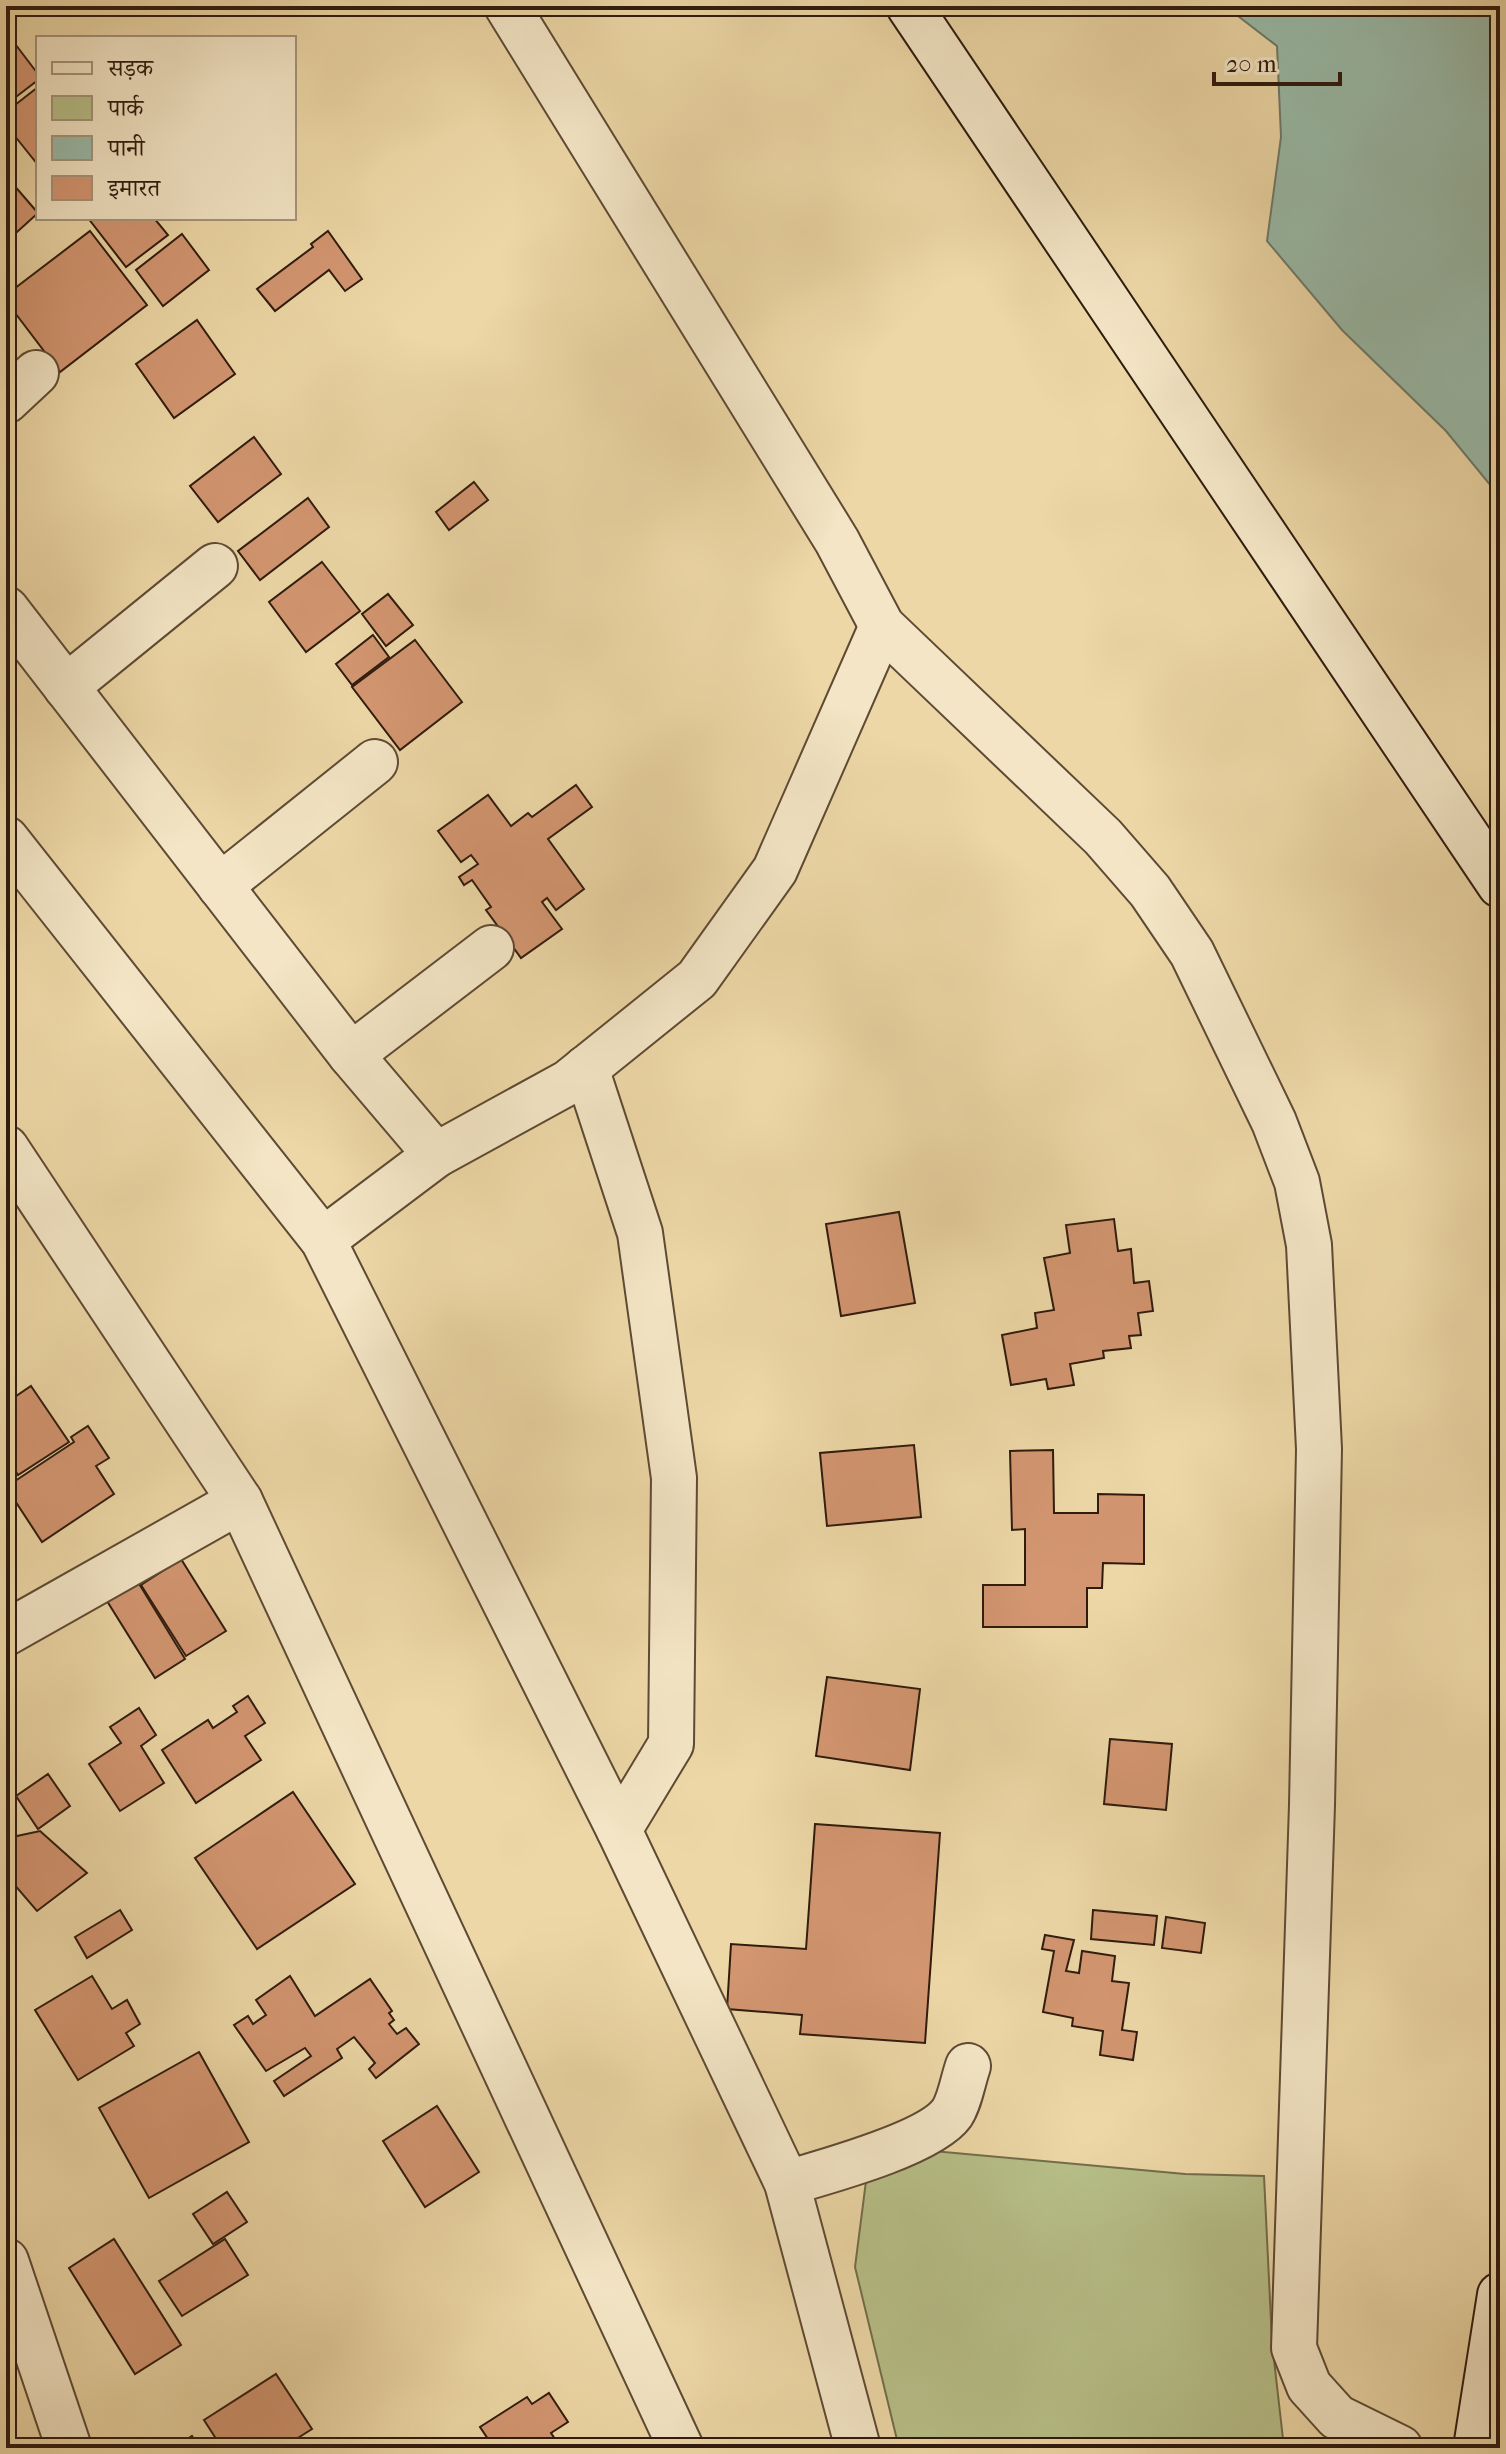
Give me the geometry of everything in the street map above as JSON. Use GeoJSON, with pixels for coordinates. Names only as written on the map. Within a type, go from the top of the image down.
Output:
{"type":"FeatureCollection","features":[{"type":"Feature","properties":{"kind":"street"},"geometry":{"type":"LineString","coordinates":[[507,6],[837,541],[882,626],[1103,837],[1150,891],[1192,953],[1274,1122],[1297,1182],[1309,1245],[1319,1449],[1312,1821],[1294,2348],[1309,2386],[1337,2417],[1400,2448]]}},
{"type":"Feature","properties":{"kind":"street"},"geometry":{"type":"LineString","coordinates":[[909,6],[1500,885]]}},
{"type":"Feature","properties":{"kind":"street"},"geometry":{"type":"LineString","coordinates":[[66,687],[215,566]]}},
{"type":"Feature","properties":{"kind":"street"},"geometry":{"type":"LineString","coordinates":[[6,609],[351,1055],[436,1155]]}},
{"type":"Feature","properties":{"kind":"street"},"geometry":{"type":"LineString","coordinates":[[323,1240],[436,1155],[569,1082],[697,979],[775,870],[882,626]]}},
{"type":"Feature","properties":{"kind":"street"},"geometry":{"type":"LineString","coordinates":[[220,886],[375,762]]}},
{"type":"Feature","properties":{"kind":"street"},"geometry":{"type":"LineString","coordinates":[[6,839],[323,1240],[619,1830],[787,2183],[858,2448]]}},
{"type":"Feature","properties":{"kind":"street"},"geometry":{"type":"LineString","coordinates":[[351,1055],[491,948]]}},
{"type":"Feature","properties":{"kind":"street"},"geometry":{"type":"LineString","coordinates":[[586,1068],[640,1233],[674,1478],[671,1744],[619,1830]]}},
{"type":"Feature","properties":{"kind":"street"},"geometry":{"type":"LineString","coordinates":[[6,1148],[240,1501],[681,2448]]}},
{"type":"Feature","properties":{"kind":"street"},"geometry":{"type":"LineString","coordinates":[[6,1633],[240,1501]]}},
{"type":"Feature","properties":{"kind":"street"},"geometry":{"type":"LineString","coordinates":[[787,2183],[870,2158],[939,2126],[953,2112],[968,2066]]}},
{"type":"Feature","properties":{"kind":"street"},"geometry":{"type":"LineString","coordinates":[[6,2261],[69,2448]]}},
{"type":"Feature","properties":{"kind":"street"},"geometry":{"type":"LineString","coordinates":[[1476,2448],[1500,2295]]}},
{"type":"Feature","properties":{"kind":"green space"},"geometry":{"type":"Polygon","coordinates":[[[911,2149],[1185,2174],[1264,2176],[1272,2342],[1284,2448],[899,2448],[855,2267],[866,2181],[911,2149]]]}},
{"type":"Feature","properties":{"kind":"water"},"geometry":{"type":"Polygon","coordinates":[[[1225,6],[1500,6],[1500,497],[1446,431],[1342,330],[1267,241],[1281,137],[1277,46],[1225,6]]]}},
{"type":"Feature","properties":{"kind":"building"},"geometry":{"type":"Polygon","coordinates":[[[6,32],[36,71],[36,82],[8,103],[6,32]]]}},
{"type":"Feature","properties":{"kind":"building"},"geometry":{"type":"Polygon","coordinates":[[[36,89],[36,162],[6,125],[6,112],[36,89]]]}},
{"type":"Feature","properties":{"kind":"building"},"geometry":{"type":"Polygon","coordinates":[[[6,176],[36,211],[36,215],[6,242],[6,176]]]}},
{"type":"Feature","properties":{"kind":"building"},"geometry":{"type":"Polygon","coordinates":[[[90,220],[156,220],[168,235],[126,267],[90,220]]]}},
{"type":"Feature","properties":{"kind":"building"},"geometry":{"type":"Polygon","coordinates":[[[90,231],[147,305],[60,372],[6,301],[6,295],[90,231]]]}},
{"type":"Feature","properties":{"kind":"building"},"geometry":{"type":"Polygon","coordinates":[[[328,231],[362,279],[345,291],[329,270],[275,311],[257,289],[313,247],[311,244],[328,231]]]}},
{"type":"Feature","properties":{"kind":"building"},"geometry":{"type":"Polygon","coordinates":[[[182,234],[209,270],[163,306],[136,270],[182,234]]]}},
{"type":"Feature","properties":{"kind":"building"},"geometry":{"type":"Polygon","coordinates":[[[197,320],[235,374],[174,418],[136,364],[197,320]]]}},
{"type":"Feature","properties":{"kind":"building"},"geometry":{"type":"Polygon","coordinates":[[[254,437],[281,474],[218,522],[190,486],[254,437]]]}},
{"type":"Feature","properties":{"kind":"building"},"geometry":{"type":"Polygon","coordinates":[[[474,482],[488,500],[449,530],[436,512],[474,482]]]}},
{"type":"Feature","properties":{"kind":"building"},"geometry":{"type":"Polygon","coordinates":[[[308,498],[329,527],[260,580],[238,551],[308,498]]]}},
{"type":"Feature","properties":{"kind":"building"},"geometry":{"type":"Polygon","coordinates":[[[322,562],[360,611],[306,652],[269,602],[322,562]]]}},
{"type":"Feature","properties":{"kind":"building"},"geometry":{"type":"Polygon","coordinates":[[[388,594],[413,625],[386,646],[362,614],[388,594]]]}},
{"type":"Feature","properties":{"kind":"building"},"geometry":{"type":"Polygon","coordinates":[[[373,635],[389,657],[352,685],[336,664],[373,635]]]}},
{"type":"Feature","properties":{"kind":"building"},"geometry":{"type":"Polygon","coordinates":[[[415,640],[462,702],[400,750],[352,687],[415,640]]]}},
{"type":"Feature","properties":{"kind":"building"},"geometry":{"type":"Polygon","coordinates":[[[576,785],[592,807],[548,839],[584,889],[556,910],[547,898],[542,902],[562,929],[521,958],[486,910],[491,907],[472,880],[464,885],[459,877],[478,864],[471,855],[461,862],[438,831],[488,795],[511,826],[528,813],[532,817],[576,785]]]}},
{"type":"Feature","properties":{"kind":"building"},"geometry":{"type":"Polygon","coordinates":[[[899,1212],[915,1303],[841,1316],[826,1224],[899,1212]]]}},
{"type":"Feature","properties":{"kind":"building"},"geometry":{"type":"Polygon","coordinates":[[[1114,1219],[1118,1251],[1131,1249],[1134,1283],[1149,1281],[1153,1311],[1138,1313],[1141,1335],[1129,1336],[1131,1348],[1103,1351],[1104,1358],[1070,1364],[1074,1385],[1048,1389],[1046,1379],[1011,1385],[1002,1335],[1037,1328],[1035,1313],[1054,1310],[1044,1258],[1070,1253],[1066,1225],[1114,1219]]]}},
{"type":"Feature","properties":{"kind":"building"},"geometry":{"type":"Polygon","coordinates":[[[31,1386],[69,1442],[18,1475],[6,1456],[6,1403],[31,1386]]]}},
{"type":"Feature","properties":{"kind":"building"},"geometry":{"type":"Polygon","coordinates":[[[88,1426],[109,1458],[96,1466],[114,1494],[42,1542],[6,1487],[74,1442],[71,1437],[88,1426]]]}},
{"type":"Feature","properties":{"kind":"building"},"geometry":{"type":"Polygon","coordinates":[[[914,1445],[921,1517],[827,1526],[820,1453],[914,1445]]]}},
{"type":"Feature","properties":{"kind":"building"},"geometry":{"type":"Polygon","coordinates":[[[1053,1450],[1054,1513],[1098,1513],[1098,1494],[1144,1495],[1144,1564],[1103,1563],[1102,1588],[1087,1588],[1087,1627],[983,1627],[983,1585],[1025,1585],[1025,1529],[1012,1530],[1010,1451],[1053,1450]]]}},
{"type":"Feature","properties":{"kind":"building"},"geometry":{"type":"Polygon","coordinates":[[[181,1559],[226,1631],[186,1656],[141,1585],[181,1559]]]}},
{"type":"Feature","properties":{"kind":"building"},"geometry":{"type":"Polygon","coordinates":[[[138,1582],[185,1659],[155,1678],[107,1601],[138,1582]]]}},
{"type":"Feature","properties":{"kind":"building"},"geometry":{"type":"Polygon","coordinates":[[[827,1677],[920,1689],[910,1770],[816,1756],[827,1677]]]}},
{"type":"Feature","properties":{"kind":"building"},"geometry":{"type":"Polygon","coordinates":[[[248,1696],[265,1723],[245,1736],[261,1760],[196,1803],[162,1750],[208,1720],[213,1728],[237,1712],[233,1706],[248,1696]]]}},
{"type":"Feature","properties":{"kind":"building"},"geometry":{"type":"Polygon","coordinates":[[[139,1708],[156,1735],[141,1746],[164,1783],[120,1811],[89,1764],[121,1743],[110,1727],[139,1708]]]}},
{"type":"Feature","properties":{"kind":"building"},"geometry":{"type":"Polygon","coordinates":[[[1110,1739],[1172,1744],[1166,1810],[1104,1804],[1110,1739]]]}},
{"type":"Feature","properties":{"kind":"building"},"geometry":{"type":"Polygon","coordinates":[[[48,1774],[70,1806],[38,1829],[16,1796],[48,1774]]]}},
{"type":"Feature","properties":{"kind":"building"},"geometry":{"type":"Polygon","coordinates":[[[293,1792],[355,1884],[257,1949],[195,1858],[293,1792]]]}},
{"type":"Feature","properties":{"kind":"building"},"geometry":{"type":"Polygon","coordinates":[[[815,1824],[940,1833],[925,2043],[800,2034],[802,2015],[727,2009],[731,1944],[806,1949],[815,1824]]]}},
{"type":"Feature","properties":{"kind":"building"},"geometry":{"type":"Polygon","coordinates":[[[40,1831],[87,1873],[37,1911],[6,1875],[6,1844],[17,1836],[40,1831]]]}},
{"type":"Feature","properties":{"kind":"building"},"geometry":{"type":"Polygon","coordinates":[[[120,1910],[132,1930],[87,1958],[75,1937],[120,1910]]]}},
{"type":"Feature","properties":{"kind":"building"},"geometry":{"type":"Polygon","coordinates":[[[1093,1910],[1157,1916],[1154,1945],[1091,1939],[1093,1910]]]}},
{"type":"Feature","properties":{"kind":"building"},"geometry":{"type":"Polygon","coordinates":[[[1166,1917],[1205,1923],[1201,1953],[1162,1948],[1166,1917]]]}},
{"type":"Feature","properties":{"kind":"building"},"geometry":{"type":"Polygon","coordinates":[[[1045,1935],[1074,1940],[1066,1971],[1079,1973],[1082,1951],[1115,1956],[1112,1981],[1129,1983],[1122,2030],[1137,2032],[1133,2060],[1100,2055],[1103,2031],[1072,2026],[1073,2018],[1043,2012],[1054,1951],[1042,1949],[1045,1935]]]}},
{"type":"Feature","properties":{"kind":"building"},"geometry":{"type":"Polygon","coordinates":[[[92,1976],[112,2009],[127,2000],[140,2024],[126,2033],[134,2046],[78,2080],[35,2010],[92,1976]]]}},
{"type":"Feature","properties":{"kind":"building"},"geometry":{"type":"Polygon","coordinates":[[[290,1976],[315,2016],[370,1979],[392,2011],[389,2013],[394,2020],[389,2024],[397,2034],[406,2028],[419,2044],[376,2078],[369,2069],[375,2063],[354,2037],[337,2049],[342,2058],[284,2096],[274,2081],[311,2056],[305,2048],[266,2071],[234,2025],[248,2016],[253,2024],[266,2015],[256,2000],[290,1976]]]}},
{"type":"Feature","properties":{"kind":"building"},"geometry":{"type":"Polygon","coordinates":[[[199,2052],[249,2142],[149,2198],[99,2108],[199,2052]]]}},
{"type":"Feature","properties":{"kind":"building"},"geometry":{"type":"Polygon","coordinates":[[[437,2106],[479,2172],[425,2207],[383,2141],[437,2106]]]}},
{"type":"Feature","properties":{"kind":"building"},"geometry":{"type":"Polygon","coordinates":[[[227,2192],[247,2222],[213,2244],[193,2214],[227,2192]]]}},
{"type":"Feature","properties":{"kind":"building"},"geometry":{"type":"Polygon","coordinates":[[[114,2239],[181,2345],[135,2374],[69,2268],[114,2239]]]}},
{"type":"Feature","properties":{"kind":"building"},"geometry":{"type":"Polygon","coordinates":[[[225,2239],[248,2275],[182,2316],[159,2281],[225,2239]]]}},
{"type":"Feature","properties":{"kind":"building"},"geometry":{"type":"Polygon","coordinates":[[[276,2374],[312,2429],[282,2448],[222,2448],[204,2420],[276,2374]]]}},
{"type":"Feature","properties":{"kind":"building"},"geometry":{"type":"Polygon","coordinates":[[[549,2393],[568,2422],[551,2433],[561,2448],[494,2448],[480,2427],[527,2397],[532,2404],[549,2393]]]}},
{"type":"Feature","properties":{"kind":"building"},"geometry":{"type":"Polygon","coordinates":[[[192,2436],[200,2448],[174,2448],[192,2436]]]}}]}
